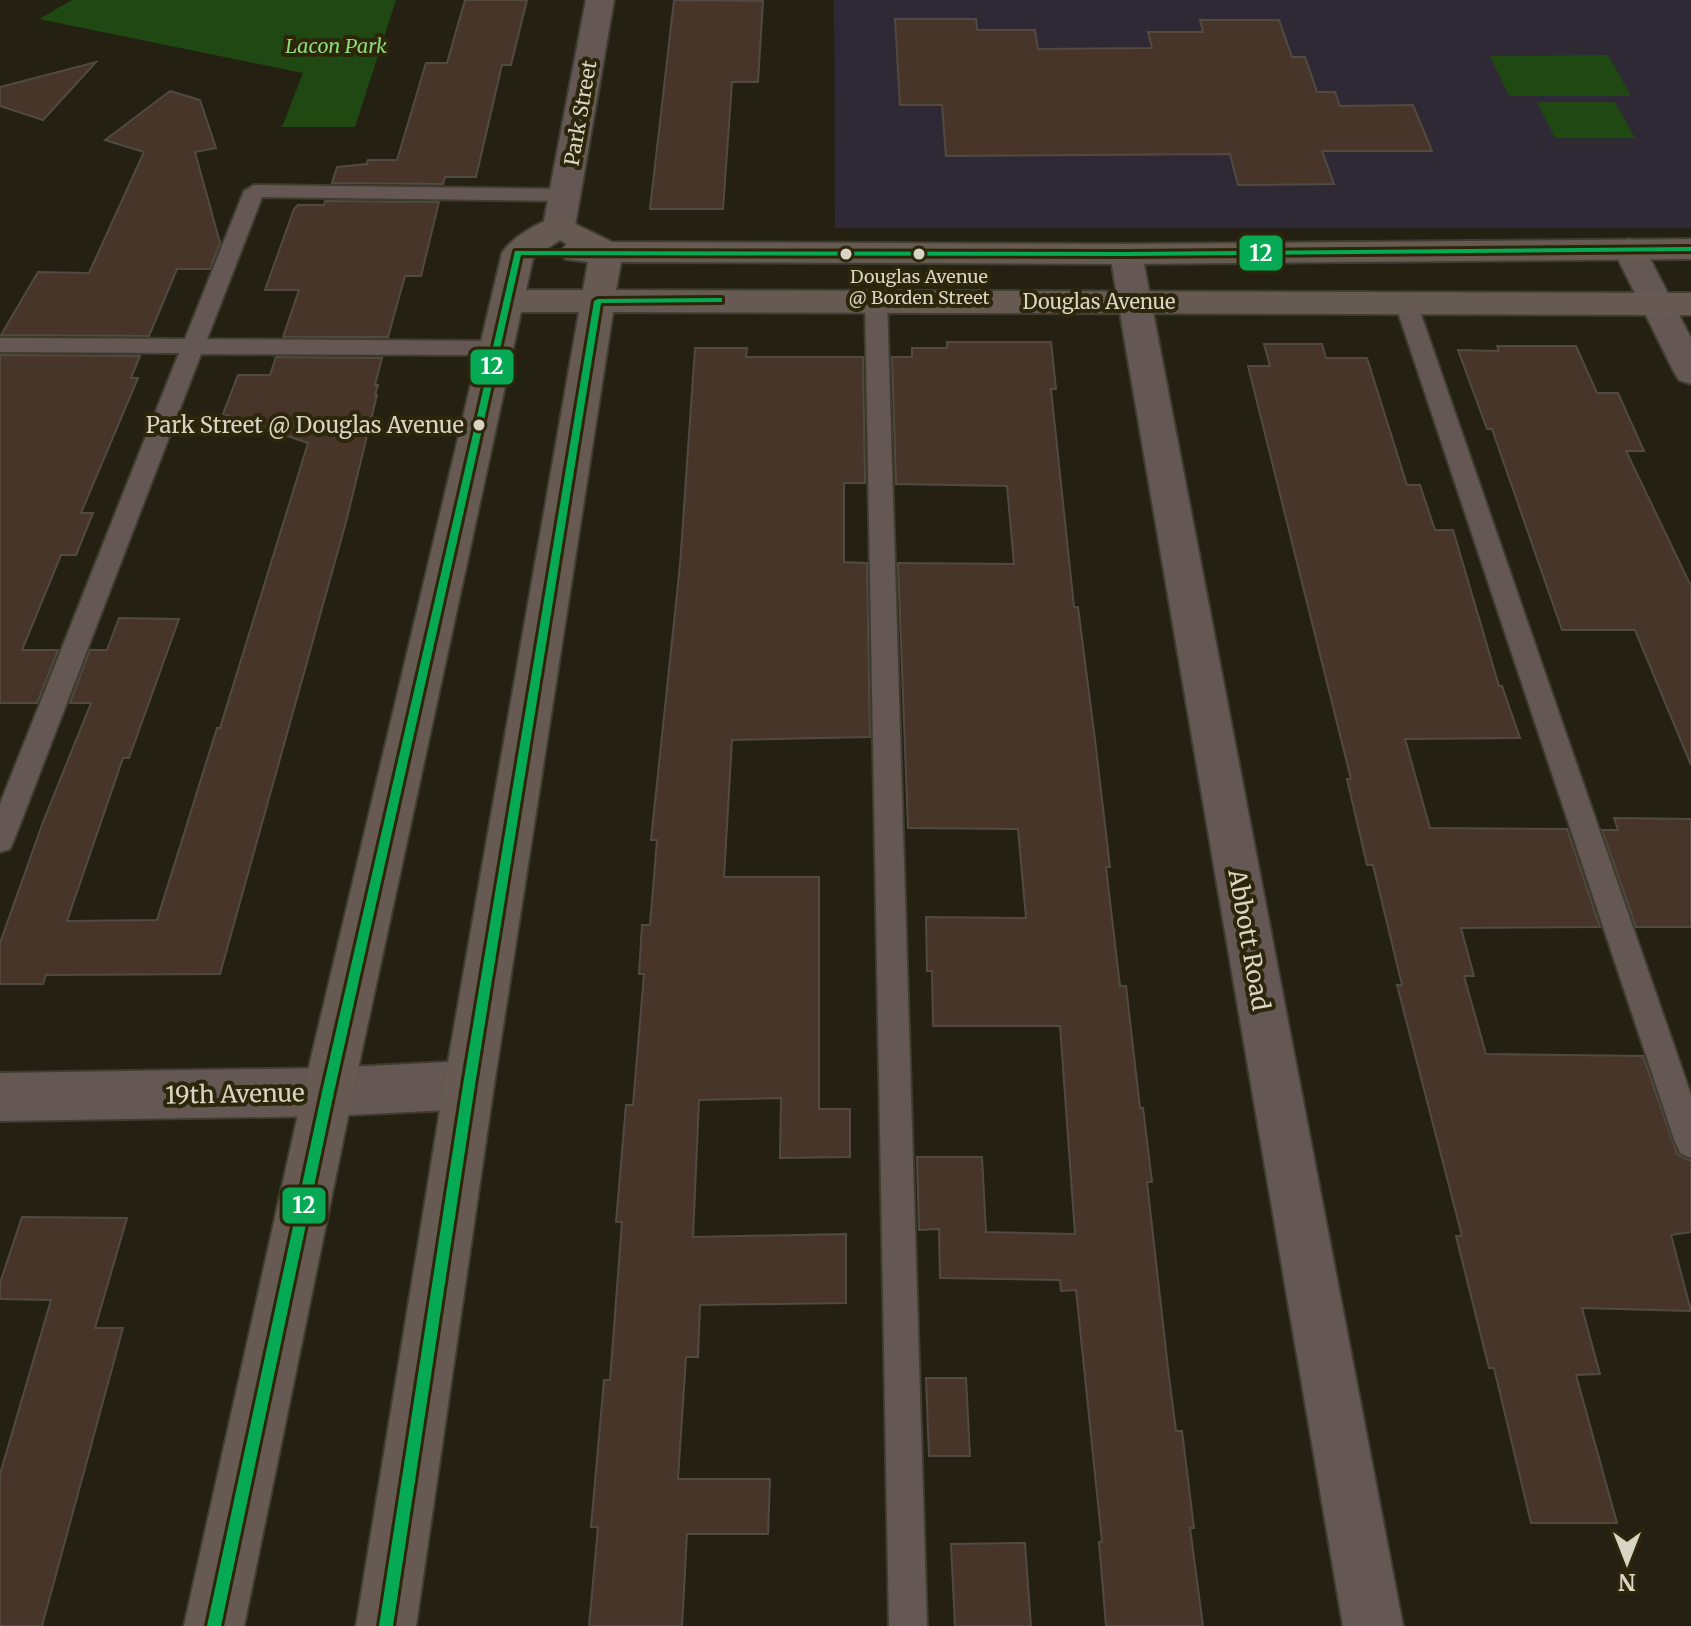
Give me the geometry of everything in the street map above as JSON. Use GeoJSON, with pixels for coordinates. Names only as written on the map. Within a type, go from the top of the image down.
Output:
{"type":"FeatureCollection","features":[{"type":"Feature","properties":{"kind":"street","name":"Park Street"},"geometry":{"type":"LineString","coordinates":[[562,211],[600,0]]}},
{"type":"Feature","properties":{"kind":"street"},"geometry":{"type":"LineString","coordinates":[[214,1626],[328,1092],[506,301],[518,253],[562,211],[606,252],[469,1085],[386,1626]]}},
{"type":"Feature","properties":{"kind":"street"},"geometry":{"type":"LineString","coordinates":[[1629,249],[1691,372]]}},
{"type":"Feature","properties":{"kind":"street","name":"Douglas Avenue"},"geometry":{"type":"LineString","coordinates":[[518,253],[1126,254],[1691,249]]}},
{"type":"Feature","properties":{"kind":"street","name":"Abbott Road"},"geometry":{"type":"LineString","coordinates":[[1126,254],[1373,1626]]}},
{"type":"Feature","properties":{"kind":"street","name":"Douglas Avenue"},"geometry":{"type":"LineString","coordinates":[[506,301],[1691,304]]}},
{"type":"Feature","properties":{"kind":"street","name":"19th Avenue"},"geometry":{"type":"LineString","coordinates":[[0,1097],[328,1092],[469,1085]]}},
{"type":"Feature","properties":{"kind":"lane"},"geometry":{"type":"LineString","coordinates":[[0,840],[254,191],[562,211]]}},
{"type":"Feature","properties":{"kind":"lane"},"geometry":{"type":"LineString","coordinates":[[876,300],[908,1626]]}},
{"type":"Feature","properties":{"kind":"lane"},"geometry":{"type":"LineString","coordinates":[[1406,303],[1691,1142]]}},
{"type":"Feature","properties":{"kind":"lane"},"geometry":{"type":"LineString","coordinates":[[0,345],[497,348]]}},
{"type":"Feature","properties":{"kind":"shaded area"},"geometry":{"type":"Polygon","coordinates":[[[834,0],[1691,0],[1691,228],[835,228],[834,0]]]}},
{"type":"Feature","properties":{"kind":"green space","name":"Lacon Park"},"geometry":{"type":"Polygon","coordinates":[[[72,0],[396,0],[355,127],[282,127],[303,73],[39,19],[72,0]]]}},
{"type":"Feature","properties":{"kind":"green space"},"geometry":{"type":"Polygon","coordinates":[[[1608,55],[1631,96],[1509,96],[1490,56],[1608,55]]]}},
{"type":"Feature","properties":{"kind":"green space"},"geometry":{"type":"Polygon","coordinates":[[[1537,102],[1615,102],[1635,138],[1555,138],[1537,102]]]}},
{"type":"Feature","properties":{"kind":"building"},"geometry":{"type":"Polygon","coordinates":[[[465,0],[527,0],[511,65],[502,65],[476,177],[445,177],[443,184],[332,183],[337,167],[367,164],[368,160],[397,160],[426,63],[447,63],[465,0]]]}},
{"type":"Feature","properties":{"kind":"building"},"geometry":{"type":"Polygon","coordinates":[[[674,0],[763,1],[758,82],[732,82],[723,209],[650,209],[674,0]]]}},
{"type":"Feature","properties":{"kind":"building"},"geometry":{"type":"Polygon","coordinates":[[[895,19],[976,19],[977,30],[1035,30],[1038,49],[1152,48],[1148,32],[1203,32],[1200,20],[1279,20],[1292,57],[1305,57],[1317,92],[1335,92],[1340,106],[1413,105],[1432,151],[1322,151],[1334,184],[1238,185],[1230,154],[946,156],[942,105],[900,105],[895,19]]]}},
{"type":"Feature","properties":{"kind":"building"},"geometry":{"type":"Polygon","coordinates":[[[96,62],[43,120],[0,106],[0,87],[96,62]]]}},
{"type":"Feature","properties":{"kind":"building"},"geometry":{"type":"Polygon","coordinates":[[[170,91],[200,100],[216,148],[195,152],[220,243],[210,269],[177,269],[149,336],[1,335],[38,272],[89,273],[144,152],[105,140],[170,91]]]}},
{"type":"Feature","properties":{"kind":"building"},"geometry":{"type":"Polygon","coordinates":[[[325,201],[439,202],[421,276],[405,276],[388,337],[283,337],[299,290],[265,290],[294,209],[298,205],[324,205],[325,201]]]}},
{"type":"Feature","properties":{"kind":"building"},"geometry":{"type":"Polygon","coordinates":[[[947,342],[1051,342],[1056,389],[1051,389],[1074,607],[1078,607],[1095,740],[1120,986],[1126,986],[1140,1108],[1143,1108],[1152,1182],[1147,1182],[1168,1368],[1176,1431],[1182,1431],[1194,1528],[1190,1528],[1203,1626],[1106,1626],[1099,1542],[1102,1542],[1076,1290],[1061,1291],[1060,1280],[940,1278],[939,1229],[919,1230],[917,1157],[982,1157],[986,1232],[1075,1234],[1060,1026],[933,1026],[932,971],[927,971],[926,917],[1026,918],[1018,829],[908,828],[898,563],[1014,564],[1007,486],[896,484],[892,357],[912,357],[912,348],[947,348],[947,342]]]}},
{"type":"Feature","properties":{"kind":"building"},"geometry":{"type":"Polygon","coordinates":[[[1264,344],[1322,344],[1326,358],[1367,358],[1407,485],[1420,485],[1435,530],[1453,530],[1499,686],[1502,686],[1520,738],[1405,739],[1430,828],[1567,829],[1600,927],[1461,928],[1474,976],[1464,976],[1486,1054],[1643,1056],[1677,1154],[1691,1161],[1691,1232],[1671,1235],[1691,1311],[1582,1308],[1600,1374],[1576,1375],[1617,1523],[1531,1523],[1494,1368],[1489,1368],[1456,1236],[1462,1236],[1397,985],[1402,985],[1373,865],[1367,865],[1347,779],[1351,779],[1248,366],[1270,366],[1264,344]]]}},
{"type":"Feature","properties":{"kind":"building"},"geometry":{"type":"Polygon","coordinates":[[[1497,346],[1576,346],[1597,393],[1618,393],[1644,451],[1626,451],[1691,586],[1691,765],[1635,630],[1562,630],[1492,429],[1487,429],[1458,350],[1499,351],[1497,346]]]}},
{"type":"Feature","properties":{"kind":"building"},"geometry":{"type":"Polygon","coordinates":[[[695,348],[747,348],[746,357],[863,357],[865,483],[844,483],[844,562],[867,563],[870,737],[732,740],[724,877],[819,877],[819,1109],[850,1109],[850,1157],[780,1158],[781,1098],[699,1100],[693,1237],[846,1234],[846,1303],[700,1305],[698,1357],[686,1357],[678,1479],[770,1479],[768,1534],[687,1534],[682,1626],[589,1626],[598,1527],[591,1527],[604,1380],[610,1380],[622,1222],[616,1222],[626,1105],[633,1105],[644,974],[639,974],[642,925],[650,925],[657,840],[651,840],[680,565],[695,348]]]}},
{"type":"Feature","properties":{"kind":"building"},"geometry":{"type":"Polygon","coordinates":[[[0,355],[140,356],[131,378],[138,378],[81,513],[93,513],[76,555],[61,555],[22,650],[58,650],[37,703],[0,703],[0,355]]]}},
{"type":"Feature","properties":{"kind":"building"},"geometry":{"type":"Polygon","coordinates":[[[276,357],[382,358],[375,385],[378,385],[377,395],[346,522],[220,974],[46,975],[43,984],[0,984],[0,943],[43,822],[91,703],[70,703],[90,650],[107,650],[119,618],[179,619],[129,758],[123,758],[67,921],[157,920],[308,443],[223,414],[238,375],[270,375],[276,357]]]}},
{"type":"Feature","properties":{"kind":"building"},"geometry":{"type":"Polygon","coordinates":[[[1614,818],[1691,819],[1691,927],[1636,927],[1602,830],[1618,830],[1614,818]]]}},
{"type":"Feature","properties":{"kind":"building"},"geometry":{"type":"Polygon","coordinates":[[[22,1217],[127,1218],[95,1328],[123,1328],[42,1626],[0,1626],[0,1474],[51,1300],[0,1299],[0,1283],[22,1217]]]}},
{"type":"Feature","properties":{"kind":"building"},"geometry":{"type":"Polygon","coordinates":[[[926,1378],[966,1378],[970,1456],[929,1456],[926,1378]]]}},
{"type":"Feature","properties":{"kind":"building"},"geometry":{"type":"Polygon","coordinates":[[[1025,1543],[1031,1626],[955,1626],[951,1544],[1025,1543]]]}},
{"type":"Feature","properties":{"kind":"transit line","name":"12"},"geometry":{"type":"LineString","coordinates":[[214,1626],[328,1092],[518,253],[1126,254],[1691,249]]}},
{"type":"Feature","properties":{"kind":"transit line","name":"12"},"geometry":{"type":"LineString","coordinates":[[386,1626],[469,1085],[598,301],[719,300]]}},
{"type":"Feature","properties":{"kind":"place","name":"Douglas Avenue @ Borden Street"},"geometry":{"type":"Point","coordinates":[919,254]}},
{"type":"Feature","properties":{"kind":"place","name":"Park Street @ Douglas Avenue"},"geometry":{"type":"Point","coordinates":[479,425]}}]}
